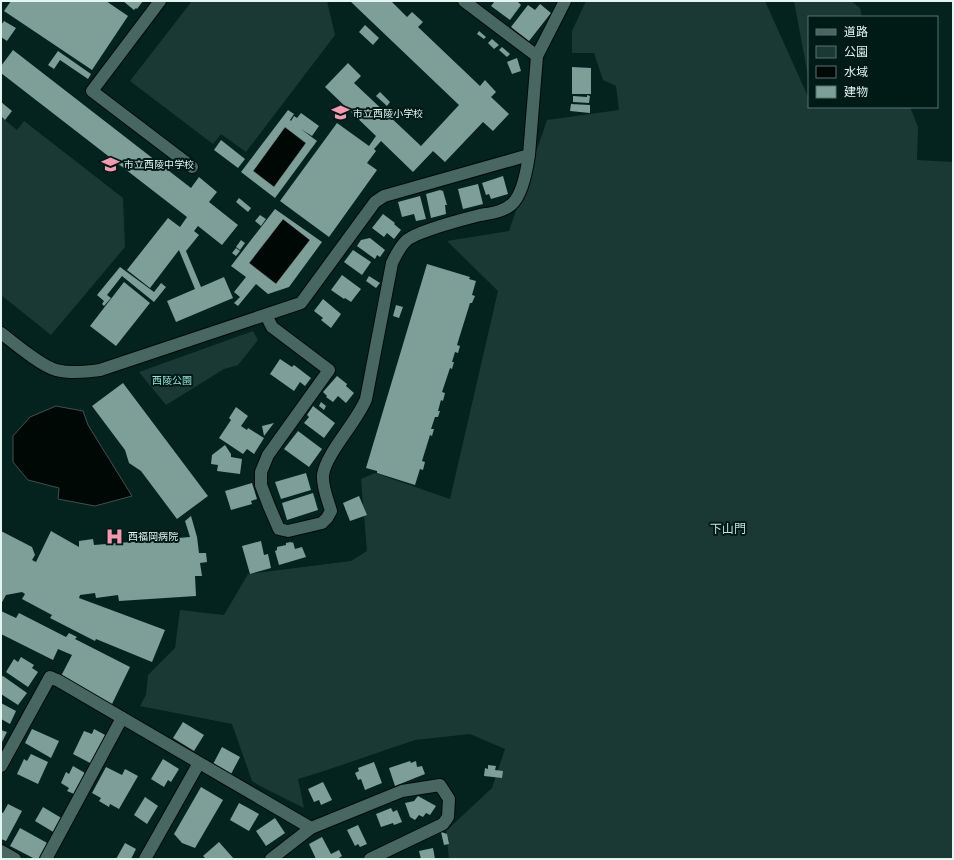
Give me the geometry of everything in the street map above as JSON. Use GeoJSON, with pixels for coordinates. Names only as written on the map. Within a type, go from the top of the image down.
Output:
{"type":"FeatureCollection","features":[{"type":"Feature","properties":{"kind":"street"},"geometry":{"type":"LineString","coordinates":[[160,1],[92,91],[192,167]]}},
{"type":"Feature","properties":{"kind":"street"},"geometry":{"type":"LineString","coordinates":[[464,1],[537,56]]}},
{"type":"Feature","properties":{"kind":"street"},"geometry":{"type":"LineString","coordinates":[[266,315],[272,327],[329,370],[268,455],[261,472],[261,485],[279,529],[288,531],[322,523],[331,511],[324,485],[323,474],[327,463],[362,409],[366,399],[392,263],[398,251],[407,240],[416,234],[473,217],[504,210],[513,204],[520,191],[526,172],[529,155],[537,56],[565,1]]}},
{"type":"Feature","properties":{"kind":"street"},"geometry":{"type":"LineString","coordinates":[[1,333],[50,368],[56,370],[88,372],[100,370],[266,315],[301,303],[375,202],[384,196],[529,155]]}},
{"type":"Feature","properties":{"kind":"street"},"geometry":{"type":"LineString","coordinates":[[1,766],[50,677],[311,828]]}},
{"type":"Feature","properties":{"kind":"street"},"geometry":{"type":"LineString","coordinates":[[46,859],[122,718]]}},
{"type":"Feature","properties":{"kind":"street"},"geometry":{"type":"LineString","coordinates":[[145,859],[199,763]]}},
{"type":"Feature","properties":{"kind":"street"},"geometry":{"type":"LineString","coordinates":[[271,859],[311,828],[402,791],[440,785],[449,799],[448,817],[443,824],[370,859]]}},
{"type":"Feature","properties":{"kind":"street"},"geometry":{"type":"LineString","coordinates":[[1,851],[15,859]]}},
{"type":"Feature","properties":{"kind":"green space"},"geometry":{"type":"Polygon","coordinates":[[[192,1],[327,1],[335,35],[246,152],[221,134],[213,144],[130,81],[192,1]]]}},
{"type":"Feature","properties":{"kind":"green space"},"geometry":{"type":"Polygon","coordinates":[[[586,1],[765,1],[808,97],[808,108],[813,108],[814,110],[814,108],[910,108],[918,127],[917,160],[953,162],[953,859],[449,859],[446,831],[492,788],[505,749],[470,734],[415,740],[298,779],[304,808],[252,781],[232,724],[140,706],[146,695],[148,675],[175,648],[180,610],[224,615],[248,574],[351,561],[367,551],[361,479],[375,473],[450,499],[498,291],[447,241],[509,231],[547,120],[619,110],[616,86],[603,80],[594,53],[572,53],[572,31],[586,1]]]}},
{"type":"Feature","properties":{"kind":"green space"},"geometry":{"type":"Polygon","coordinates":[[[794,1],[851,1],[860,8],[862,16],[808,16],[808,76],[794,1]]]}},
{"type":"Feature","properties":{"kind":"green space"},"geometry":{"type":"Polygon","coordinates":[[[1,117],[17,130],[24,121],[123,198],[125,247],[51,335],[1,295],[1,117]]]}},
{"type":"Feature","properties":{"kind":"green space","name":"西陵公園"},"geometry":{"type":"Polygon","coordinates":[[[253,331],[258,340],[238,365],[224,369],[166,405],[139,372],[253,331]]]}},
{"type":"Feature","properties":{"kind":"water"},"geometry":{"type":"Polygon","coordinates":[[[285,127],[306,143],[274,187],[253,171],[285,127]]]}},
{"type":"Feature","properties":{"kind":"water"},"geometry":{"type":"Polygon","coordinates":[[[283,219],[310,240],[276,284],[249,263],[283,219]]]}},
{"type":"Feature","properties":{"kind":"water"},"geometry":{"type":"Polygon","coordinates":[[[56,406],[83,411],[88,425],[132,496],[95,506],[58,499],[59,488],[28,480],[13,462],[13,436],[30,417],[56,406]]]}},
{"type":"Feature","properties":{"kind":"building"},"geometry":{"type":"Polygon","coordinates":[[[11,1],[106,1],[128,16],[92,70],[4,11],[11,1]]]}},
{"type":"Feature","properties":{"kind":"building"},"geometry":{"type":"Polygon","coordinates":[[[123,1],[143,1],[137,9],[136,8],[134,10],[123,1]]]}},
{"type":"Feature","properties":{"kind":"building"},"geometry":{"type":"Polygon","coordinates":[[[350,1],[391,1],[407,17],[412,12],[423,22],[418,27],[480,86],[485,80],[496,92],[491,97],[509,114],[493,131],[483,122],[445,162],[433,151],[413,172],[381,141],[374,149],[376,151],[367,163],[377,170],[329,237],[280,201],[337,123],[369,146],[376,136],[325,87],[348,63],[361,76],[354,83],[421,146],[459,105],[350,1]]]}},
{"type":"Feature","properties":{"kind":"building"},"geometry":{"type":"Polygon","coordinates":[[[495,1],[517,1],[521,5],[510,20],[491,6],[495,1]]]}},
{"type":"Feature","properties":{"kind":"building"},"geometry":{"type":"Polygon","coordinates":[[[540,4],[551,13],[529,41],[511,27],[528,5],[535,10],[540,4]]]}},
{"type":"Feature","properties":{"kind":"building"},"geometry":{"type":"Polygon","coordinates":[[[4,21],[16,28],[7,41],[1,37],[1,25],[4,21]]]}},
{"type":"Feature","properties":{"kind":"building"},"geometry":{"type":"Polygon","coordinates":[[[365,25],[379,38],[373,45],[359,32],[365,25]]]}},
{"type":"Feature","properties":{"kind":"building"},"geometry":{"type":"Polygon","coordinates":[[[479,31],[486,37],[484,39],[477,34],[479,31]]]}},
{"type":"Feature","properties":{"kind":"building"},"geometry":{"type":"Polygon","coordinates":[[[492,39],[499,45],[494,49],[488,43],[492,39]]]}},
{"type":"Feature","properties":{"kind":"building"},"geometry":{"type":"Polygon","coordinates":[[[502,47],[510,54],[507,57],[499,50],[502,47]]]}},
{"type":"Feature","properties":{"kind":"building"},"geometry":{"type":"Polygon","coordinates":[[[13,50],[191,188],[199,177],[217,192],[209,202],[238,225],[222,245],[198,226],[194,231],[199,235],[186,251],[201,287],[224,277],[233,298],[176,322],[167,301],[195,289],[179,250],[150,288],[127,270],[168,218],[180,227],[187,217],[1,73],[1,66],[13,50]]]}},
{"type":"Feature","properties":{"kind":"building"},"geometry":{"type":"Polygon","coordinates":[[[58,51],[91,74],[88,79],[60,60],[54,69],[48,65],[58,51]]]}},
{"type":"Feature","properties":{"kind":"building"},"geometry":{"type":"Polygon","coordinates":[[[517,58],[521,71],[512,74],[507,62],[517,58]]]}},
{"type":"Feature","properties":{"kind":"building"},"geometry":{"type":"Polygon","coordinates":[[[572,67],[591,68],[591,94],[572,94],[572,67]]]}},
{"type":"Feature","properties":{"kind":"building"},"geometry":{"type":"Polygon","coordinates":[[[380,92],[390,102],[387,106],[376,96],[380,92]]]}},
{"type":"Feature","properties":{"kind":"building"},"geometry":{"type":"Polygon","coordinates":[[[587,95],[590,96],[589,103],[573,102],[573,96],[587,97],[587,95]]]}},
{"type":"Feature","properties":{"kind":"building"},"geometry":{"type":"Polygon","coordinates":[[[1,102],[12,111],[5,120],[1,116],[1,102]]]}},
{"type":"Feature","properties":{"kind":"building"},"geometry":{"type":"Polygon","coordinates":[[[571,104],[590,105],[590,113],[570,111],[571,104]]]}},
{"type":"Feature","properties":{"kind":"building"},"geometry":{"type":"Polygon","coordinates":[[[288,110],[294,114],[290,120],[291,121],[294,116],[297,118],[301,113],[319,126],[312,136],[301,129],[317,141],[275,198],[241,172],[288,110]],[[285,127],[253,171],[274,187],[306,143],[285,127]]]}},
{"type":"Feature","properties":{"kind":"building"},"geometry":{"type":"Polygon","coordinates":[[[221,140],[245,159],[238,168],[214,150],[221,140]]]}},
{"type":"Feature","properties":{"kind":"building"},"geometry":{"type":"Polygon","coordinates":[[[503,176],[508,194],[491,199],[489,194],[486,195],[482,183],[503,176]]]}},
{"type":"Feature","properties":{"kind":"building"},"geometry":{"type":"Polygon","coordinates":[[[478,184],[483,204],[463,209],[458,189],[478,184]]]}},
{"type":"Feature","properties":{"kind":"building"},"geometry":{"type":"Polygon","coordinates":[[[440,190],[443,191],[447,205],[445,205],[446,214],[431,218],[426,194],[440,190]]]}},
{"type":"Feature","properties":{"kind":"building"},"geometry":{"type":"Polygon","coordinates":[[[420,196],[426,219],[416,221],[414,214],[402,217],[398,202],[420,196]]]}},
{"type":"Feature","properties":{"kind":"building"},"geometry":{"type":"Polygon","coordinates":[[[239,198],[251,208],[248,212],[236,202],[239,198]]]}},
{"type":"Feature","properties":{"kind":"building"},"geometry":{"type":"Polygon","coordinates":[[[275,209],[322,242],[289,287],[268,294],[256,284],[238,306],[234,303],[240,297],[234,292],[246,277],[231,266],[275,209]],[[283,219],[249,263],[276,284],[310,240],[283,219]]]}},
{"type":"Feature","properties":{"kind":"building"},"geometry":{"type":"Polygon","coordinates":[[[383,214],[395,223],[394,224],[401,230],[394,239],[387,233],[384,237],[372,228],[383,214]]]}},
{"type":"Feature","properties":{"kind":"building"},"geometry":{"type":"Polygon","coordinates":[[[260,215],[266,219],[261,226],[255,221],[260,215]]]}},
{"type":"Feature","properties":{"kind":"building"},"geometry":{"type":"Polygon","coordinates":[[[370,238],[385,250],[380,257],[377,255],[375,259],[357,246],[361,240],[370,238]]]}},
{"type":"Feature","properties":{"kind":"building"},"geometry":{"type":"Polygon","coordinates":[[[241,240],[245,243],[240,250],[236,247],[241,240]]]}},
{"type":"Feature","properties":{"kind":"building"},"geometry":{"type":"Polygon","coordinates":[[[236,248],[240,251],[236,256],[232,253],[236,248]]]}},
{"type":"Feature","properties":{"kind":"building"},"geometry":{"type":"Polygon","coordinates":[[[353,250],[371,262],[362,275],[344,262],[353,250]]]}},
{"type":"Feature","properties":{"kind":"building"},"geometry":{"type":"Polygon","coordinates":[[[427,264],[470,277],[469,279],[476,281],[472,295],[475,296],[472,303],[470,303],[457,345],[460,346],[458,353],[455,352],[452,362],[454,362],[452,369],[450,368],[442,392],[445,393],[438,411],[440,411],[438,417],[435,417],[431,429],[434,429],[432,436],[430,435],[422,461],[425,462],[423,470],[420,469],[415,485],[366,468],[427,264]]]}},
{"type":"Feature","properties":{"kind":"building"},"geometry":{"type":"Polygon","coordinates":[[[120,267],[154,292],[161,283],[166,287],[154,302],[122,276],[107,295],[111,298],[104,306],[102,304],[104,301],[97,295],[120,267]]]}},
{"type":"Feature","properties":{"kind":"building"},"geometry":{"type":"Polygon","coordinates":[[[342,275],[361,289],[351,302],[331,290],[342,275]]]}},
{"type":"Feature","properties":{"kind":"building"},"geometry":{"type":"Polygon","coordinates":[[[369,276],[380,283],[376,288],[366,281],[369,276]]]}},
{"type":"Feature","properties":{"kind":"building"},"geometry":{"type":"Polygon","coordinates":[[[124,282],[150,303],[116,346],[90,326],[124,282]]]}},
{"type":"Feature","properties":{"kind":"building"},"geometry":{"type":"Polygon","coordinates":[[[323,299],[341,314],[331,328],[321,320],[323,318],[314,311],[323,299]]]}},
{"type":"Feature","properties":{"kind":"building"},"geometry":{"type":"Polygon","coordinates":[[[396,305],[403,307],[399,318],[393,316],[396,305]]]}},
{"type":"Feature","properties":{"kind":"building"},"geometry":{"type":"Polygon","coordinates":[[[280,359],[292,367],[294,365],[311,378],[305,386],[300,382],[294,391],[270,374],[280,359]]]}},
{"type":"Feature","properties":{"kind":"building"},"geometry":{"type":"Polygon","coordinates":[[[337,376],[347,384],[346,386],[354,393],[346,403],[338,396],[333,402],[326,397],[327,396],[323,392],[337,376]]]}},
{"type":"Feature","properties":{"kind":"building"},"geometry":{"type":"Polygon","coordinates":[[[123,383],[208,496],[177,519],[141,471],[129,463],[125,450],[92,406],[123,383]]]}},
{"type":"Feature","properties":{"kind":"building"},"geometry":{"type":"Polygon","coordinates":[[[321,402],[326,406],[324,410],[319,406],[321,402]]]}},
{"type":"Feature","properties":{"kind":"building"},"geometry":{"type":"Polygon","coordinates":[[[313,406],[335,423],[324,438],[304,423],[309,417],[307,415],[313,406]]]}},
{"type":"Feature","properties":{"kind":"building"},"geometry":{"type":"Polygon","coordinates":[[[236,407],[248,416],[241,426],[247,430],[248,428],[264,438],[254,454],[247,449],[243,454],[219,438],[231,420],[229,418],[236,407]]]}},
{"type":"Feature","properties":{"kind":"building"},"geometry":{"type":"Polygon","coordinates":[[[274,423],[264,436],[262,426],[274,423]]]}},
{"type":"Feature","properties":{"kind":"building"},"geometry":{"type":"Polygon","coordinates":[[[298,431],[322,449],[309,467],[284,449],[298,431]]]}},
{"type":"Feature","properties":{"kind":"building"},"geometry":{"type":"Polygon","coordinates":[[[225,445],[231,454],[231,457],[242,459],[240,474],[217,471],[218,465],[211,464],[212,455],[225,445]]]}},
{"type":"Feature","properties":{"kind":"building"},"geometry":{"type":"Polygon","coordinates":[[[306,473],[311,490],[281,499],[275,482],[306,473]]]}},
{"type":"Feature","properties":{"kind":"building"},"geometry":{"type":"Polygon","coordinates":[[[252,483],[257,499],[251,501],[252,504],[231,510],[225,491],[252,483]]]}},
{"type":"Feature","properties":{"kind":"building"},"geometry":{"type":"Polygon","coordinates":[[[313,493],[318,510],[287,520],[282,503],[313,493]]]}},
{"type":"Feature","properties":{"kind":"building"},"geometry":{"type":"Polygon","coordinates":[[[359,496],[367,515],[350,521],[343,503],[359,496]]]}},
{"type":"Feature","properties":{"kind":"building"},"geometry":{"type":"Polygon","coordinates":[[[191,516],[197,537],[199,553],[206,553],[207,562],[200,563],[202,576],[195,576],[196,596],[119,601],[118,595],[96,598],[95,593],[80,595],[79,598],[165,630],[152,662],[96,639],[95,641],[50,618],[52,615],[22,599],[25,594],[22,592],[6,595],[1,604],[1,531],[32,547],[35,555],[32,560],[36,562],[51,531],[79,547],[79,541],[93,539],[94,545],[190,537],[185,521],[191,516]]]}},
{"type":"Feature","properties":{"kind":"building"},"geometry":{"type":"Polygon","coordinates":[[[261,541],[264,555],[268,554],[271,568],[250,574],[242,546],[261,541]]]}},
{"type":"Feature","properties":{"kind":"building"},"geometry":{"type":"Polygon","coordinates":[[[293,542],[295,549],[302,547],[306,557],[279,565],[275,551],[277,550],[277,547],[293,542]]]}},
{"type":"Feature","properties":{"kind":"building"},"geometry":{"type":"Polygon","coordinates":[[[1,611],[16,618],[19,613],[66,637],[69,633],[77,637],[75,639],[130,667],[112,704],[60,678],[72,655],[58,649],[53,660],[1,634],[1,611]]]}},
{"type":"Feature","properties":{"kind":"building"},"geometry":{"type":"Polygon","coordinates":[[[21,657],[34,665],[32,668],[38,672],[28,687],[6,672],[14,659],[18,662],[21,657]]]}},
{"type":"Feature","properties":{"kind":"building"},"geometry":{"type":"Polygon","coordinates":[[[3,676],[27,693],[18,705],[1,694],[1,677],[3,676]]]}},
{"type":"Feature","properties":{"kind":"building"},"geometry":{"type":"Polygon","coordinates":[[[1,703],[16,711],[10,724],[1,719],[1,703]]]}},
{"type":"Feature","properties":{"kind":"building"},"geometry":{"type":"Polygon","coordinates":[[[183,722],[204,735],[194,751],[173,738],[183,722]]]}},
{"type":"Feature","properties":{"kind":"building"},"geometry":{"type":"Polygon","coordinates":[[[32,729],[59,741],[51,758],[25,743],[32,729]]]}},
{"type":"Feature","properties":{"kind":"building"},"geometry":{"type":"Polygon","coordinates":[[[94,729],[107,736],[92,764],[73,754],[84,731],[92,734],[94,729]]]}},
{"type":"Feature","properties":{"kind":"building"},"geometry":{"type":"Polygon","coordinates":[[[1,730],[7,732],[1,744],[1,730]]]}},
{"type":"Feature","properties":{"kind":"building"},"geometry":{"type":"Polygon","coordinates":[[[222,747],[240,757],[230,776],[212,766],[222,747]]]}},
{"type":"Feature","properties":{"kind":"building"},"geometry":{"type":"Polygon","coordinates":[[[31,754],[48,762],[38,784],[17,774],[24,759],[27,761],[31,754]]]}},
{"type":"Feature","properties":{"kind":"building"},"geometry":{"type":"Polygon","coordinates":[[[163,759],[179,769],[171,782],[168,780],[164,787],[151,779],[163,759]]]}},
{"type":"Feature","properties":{"kind":"building"},"geometry":{"type":"Polygon","coordinates":[[[410,761],[411,763],[416,761],[417,767],[422,766],[425,774],[395,786],[389,768],[410,761]]]}},
{"type":"Feature","properties":{"kind":"building"},"geometry":{"type":"Polygon","coordinates":[[[374,762],[382,783],[365,790],[361,779],[358,780],[355,773],[359,771],[358,768],[374,762]]]}},
{"type":"Feature","properties":{"kind":"building"},"geometry":{"type":"Polygon","coordinates":[[[488,765],[496,766],[495,770],[503,771],[502,778],[484,776],[485,768],[488,769],[488,765]]]}},
{"type":"Feature","properties":{"kind":"building"},"geometry":{"type":"Polygon","coordinates":[[[73,766],[85,773],[74,794],[67,791],[69,788],[61,783],[66,772],[69,774],[73,766]]]}},
{"type":"Feature","properties":{"kind":"building"},"geometry":{"type":"Polygon","coordinates":[[[106,767],[122,775],[125,769],[138,776],[119,809],[110,804],[109,807],[99,801],[101,798],[92,793],[106,767]]]}},
{"type":"Feature","properties":{"kind":"building"},"geometry":{"type":"Polygon","coordinates":[[[323,782],[332,800],[321,805],[319,800],[314,802],[308,789],[323,782]]]}},
{"type":"Feature","properties":{"kind":"building"},"geometry":{"type":"Polygon","coordinates":[[[201,787],[223,800],[195,848],[182,843],[174,834],[201,787]]]}},
{"type":"Feature","properties":{"kind":"building"},"geometry":{"type":"Polygon","coordinates":[[[418,796],[436,806],[430,815],[426,813],[423,817],[419,815],[415,820],[410,817],[405,803],[414,801],[418,796]]]}},
{"type":"Feature","properties":{"kind":"building"},"geometry":{"type":"Polygon","coordinates":[[[145,797],[158,806],[147,824],[134,815],[145,797]]]}},
{"type":"Feature","properties":{"kind":"building"},"geometry":{"type":"Polygon","coordinates":[[[239,803],[259,814],[249,831],[230,820],[239,803]]]}},
{"type":"Feature","properties":{"kind":"building"},"geometry":{"type":"Polygon","coordinates":[[[8,804],[22,811],[6,841],[1,839],[1,812],[3,813],[8,804]]]}},
{"type":"Feature","properties":{"kind":"building"},"geometry":{"type":"Polygon","coordinates":[[[43,807],[63,819],[55,833],[35,821],[43,807]]]}},
{"type":"Feature","properties":{"kind":"building"},"geometry":{"type":"Polygon","coordinates":[[[391,808],[393,812],[397,810],[402,822],[381,827],[376,814],[391,808]]]}},
{"type":"Feature","properties":{"kind":"building"},"geometry":{"type":"Polygon","coordinates":[[[275,818],[285,833],[266,846],[256,831],[275,818]]]}},
{"type":"Feature","properties":{"kind":"building"},"geometry":{"type":"Polygon","coordinates":[[[358,825],[367,844],[360,847],[358,844],[355,846],[347,830],[358,825]]]}},
{"type":"Feature","properties":{"kind":"building"},"geometry":{"type":"Polygon","coordinates":[[[20,828],[49,844],[40,859],[35,859],[10,846],[20,828]]]}},
{"type":"Feature","properties":{"kind":"building"},"geometry":{"type":"Polygon","coordinates":[[[441,832],[447,834],[449,844],[444,845],[441,832]]]}},
{"type":"Feature","properties":{"kind":"building"},"geometry":{"type":"Polygon","coordinates":[[[322,837],[331,854],[339,850],[342,856],[337,859],[316,859],[309,844],[322,837]]]}},
{"type":"Feature","properties":{"kind":"building"},"geometry":{"type":"Polygon","coordinates":[[[219,842],[234,859],[206,859],[203,856],[219,842]]]}},
{"type":"Feature","properties":{"kind":"building"},"geometry":{"type":"Polygon","coordinates":[[[125,843],[136,849],[131,859],[116,859],[125,843]]]}},
{"type":"Feature","properties":{"kind":"building"},"geometry":{"type":"Polygon","coordinates":[[[433,848],[435,859],[421,859],[419,851],[433,848]]]}},
{"type":"Feature","properties":{"kind":"place","name":"市立西陵小学校"},"geometry":{"type":"Point","coordinates":[340,113]}},
{"type":"Feature","properties":{"kind":"place","name":"市立西陵中学校"},"geometry":{"type":"Point","coordinates":[111,164]}},
{"type":"Feature","properties":{"kind":"place","name":"西福岡病院"},"geometry":{"type":"Point","coordinates":[115,536]}},
{"type":"Feature","properties":{"kind":"district","name":"下山門"},"geometry":{"type":"Point","coordinates":[728,528]}}]}
